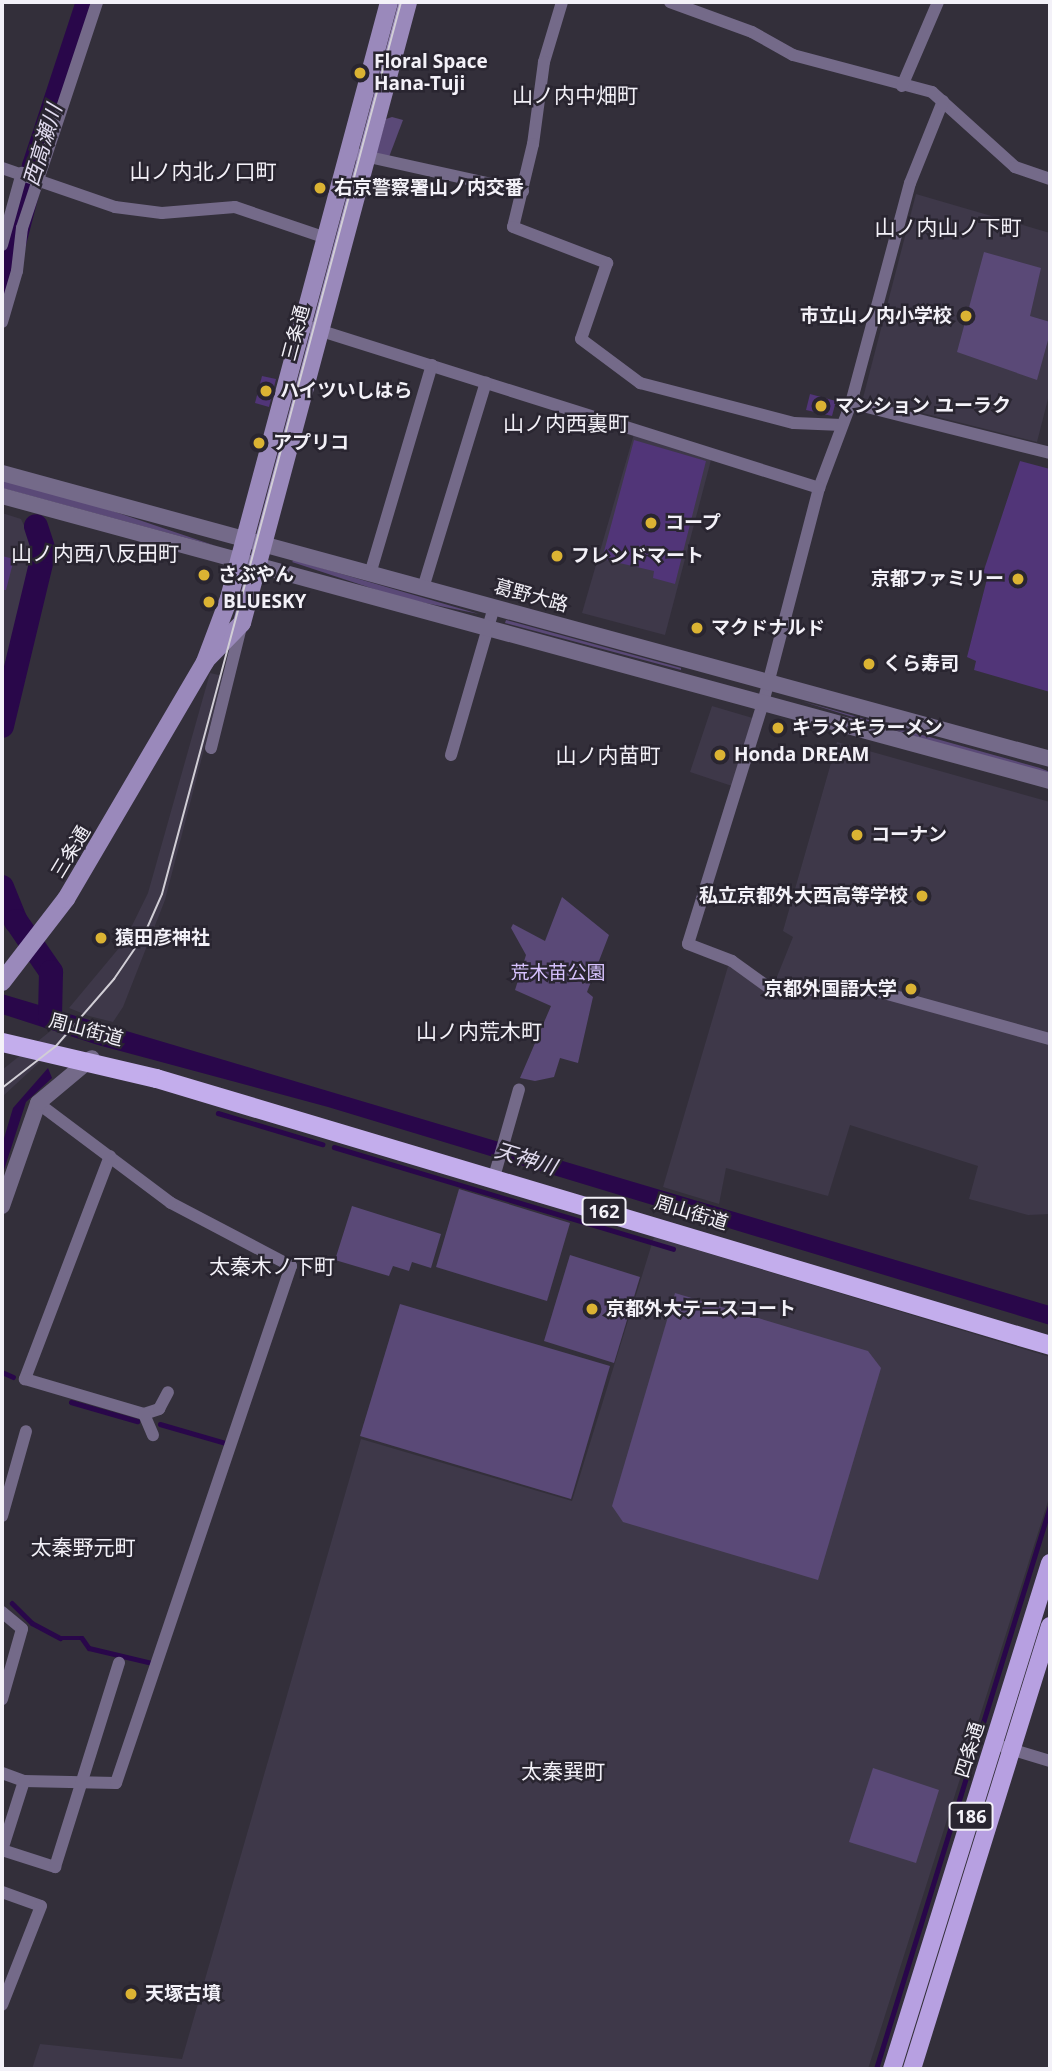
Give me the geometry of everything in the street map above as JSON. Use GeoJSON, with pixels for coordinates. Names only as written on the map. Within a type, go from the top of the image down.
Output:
{"type":"FeatureCollection","features":[{"type":"Feature","properties":{"kind":"highway","name":"周山街道"},"geometry":{"type":"LineString","coordinates":[[2,1030],[61,1053]]}},
{"type":"Feature","properties":{"kind":"highway","name":"周山街道"},"geometry":{"type":"LineString","coordinates":[[2,1042],[89,1060],[495,1174],[1050,1345]]}},
{"type":"Feature","properties":{"kind":"main road","name":"三条通"},"geometry":{"type":"LineString","coordinates":[[205,662],[242,623],[263,544],[311,328],[326,238],[358,155],[389,2]]}},
{"type":"Feature","properties":{"kind":"main road","name":"三条通"},"geometry":{"type":"LineString","coordinates":[[2,982],[35,944],[205,662],[239,562],[311,328],[358,155],[408,2]]}},
{"type":"Feature","properties":{"kind":"main road","name":"四条通"},"geometry":{"type":"LineString","coordinates":[[892,2069],[1049,1572]]}},
{"type":"Feature","properties":{"kind":"main road","name":"四条通"},"geometry":{"type":"LineString","coordinates":[[912,2069],[1050,1626]]}},
{"type":"Feature","properties":{"kind":"street"},"geometry":{"type":"LineString","coordinates":[[2,322],[17,271],[22,228],[97,2]]}},
{"type":"Feature","properties":{"kind":"street"},"geometry":{"type":"LineString","coordinates":[[562,2],[544,62],[523,191],[513,227],[607,263],[581,339],[640,383],[794,423],[842,425]]}},
{"type":"Feature","properties":{"kind":"street"},"geometry":{"type":"LineString","coordinates":[[670,2],[752,32],[793,55],[932,92],[1015,167],[1050,179]]}},
{"type":"Feature","properties":{"kind":"street"},"geometry":{"type":"LineString","coordinates":[[902,86],[938,2]]}},
{"type":"Feature","properties":{"kind":"street"},"geometry":{"type":"LineString","coordinates":[[943,101],[914,170],[851,403],[820,488],[763,703],[688,944],[732,961],[772,990],[873,990],[1050,1039]]}},
{"type":"Feature","properties":{"kind":"street"},"geometry":{"type":"LineString","coordinates":[[358,155],[523,191]]}},
{"type":"Feature","properties":{"kind":"street"},"geometry":{"type":"LineString","coordinates":[[2,168],[40,177],[116,207],[162,214],[235,207],[326,238]]}},
{"type":"Feature","properties":{"kind":"street"},"geometry":{"type":"LineString","coordinates":[[2,245],[22,173]]}},
{"type":"Feature","properties":{"kind":"street"},"geometry":{"type":"LineString","coordinates":[[311,328],[820,488]]}},
{"type":"Feature","properties":{"kind":"street"},"geometry":{"type":"LineString","coordinates":[[370,574],[432,365]]}},
{"type":"Feature","properties":{"kind":"street"},"geometry":{"type":"LineString","coordinates":[[423,588],[486,383]]}},
{"type":"Feature","properties":{"kind":"street"},"geometry":{"type":"LineString","coordinates":[[851,403],[1050,453]]}},
{"type":"Feature","properties":{"kind":"street","name":"葛野大路"},"geometry":{"type":"LineString","coordinates":[[2,473],[1050,759]]}},
{"type":"Feature","properties":{"kind":"street"},"geometry":{"type":"LineString","coordinates":[[2,496],[1050,781]]}},
{"type":"Feature","properties":{"kind":"street"},"geometry":{"type":"LineString","coordinates":[[451,755],[494,607]]}},
{"type":"Feature","properties":{"kind":"street"},"geometry":{"type":"LineString","coordinates":[[211,748],[242,623]]}},
{"type":"Feature","properties":{"kind":"street"},"geometry":{"type":"LineString","coordinates":[[690,683],[696,662]]}},
{"type":"Feature","properties":{"kind":"street"},"geometry":{"type":"LineString","coordinates":[[61,1053],[61,1081]]}},
{"type":"Feature","properties":{"kind":"street"},"geometry":{"type":"LineString","coordinates":[[2,1206],[19,1151],[43,1106],[61,1081],[89,1060]]}},
{"type":"Feature","properties":{"kind":"street"},"geometry":{"type":"LineString","coordinates":[[43,1106],[80,1073],[89,1060]]}},
{"type":"Feature","properties":{"kind":"street"},"geometry":{"type":"LineString","coordinates":[[495,1174],[519,1089]]}},
{"type":"Feature","properties":{"kind":"street"},"geometry":{"type":"LineString","coordinates":[[2,1773],[24,1781],[82,1780],[116,1783],[291,1266],[171,1203],[43,1106]]}},
{"type":"Feature","properties":{"kind":"street"},"geometry":{"type":"LineString","coordinates":[[110,1156],[25,1378],[144,1414],[159,1409],[169,1392]]}},
{"type":"Feature","properties":{"kind":"street"},"geometry":{"type":"LineString","coordinates":[[144,1414],[153,1436]]}},
{"type":"Feature","properties":{"kind":"street"},"geometry":{"type":"LineString","coordinates":[[2,1516],[26,1431]]}},
{"type":"Feature","properties":{"kind":"street"},"geometry":{"type":"LineString","coordinates":[[2,1612],[22,1629],[2,1699]]}},
{"type":"Feature","properties":{"kind":"street"},"geometry":{"type":"LineString","coordinates":[[24,1781],[2,1850],[55,1867],[119,1663]]}},
{"type":"Feature","properties":{"kind":"street"},"geometry":{"type":"LineString","coordinates":[[994,1743],[1050,1761]]}},
{"type":"Feature","properties":{"kind":"street"},"geometry":{"type":"LineString","coordinates":[[2,1892],[41,1906],[2,2006]]}},
{"type":"Feature","properties":{"kind":"shaded area","name":"市立山ノ内小学校"},"geometry":{"type":"Polygon","coordinates":[[[916,194],[1050,233],[1050,391],[1037,442],[863,398],[916,194]]]}},
{"type":"Feature","properties":{"kind":"shaded area","name":"コープ"},"geometry":{"type":"Polygon","coordinates":[[[634,434],[711,460],[665,635],[582,613],[634,434]]]}},
{"type":"Feature","properties":{"kind":"shaded area"},"geometry":{"type":"Polygon","coordinates":[[[2,513],[21,519],[36,552],[2,694],[2,513]]]}},
{"type":"Feature","properties":{"kind":"shaded area"},"geometry":{"type":"Polygon","coordinates":[[[210,673],[223,676],[165,900],[123,1007],[113,1022],[89,1016],[69,1008],[124,942],[148,893],[210,673]]]}},
{"type":"Feature","properties":{"kind":"shaded area","name":"Honda DREAM"},"geometry":{"type":"Polygon","coordinates":[[[712,706],[756,719],[735,787],[690,772],[712,706]]]}},
{"type":"Feature","properties":{"kind":"shaded area","name":"京都外国語大学"},"geometry":{"type":"Polygon","coordinates":[[[837,742],[1050,802],[1050,1214],[1028,1215],[969,1199],[978,1166],[850,1125],[828,1196],[726,1168],[719,1204],[663,1187],[729,963],[774,984],[793,937],[783,931],[837,742]]]}},
{"type":"Feature","properties":{"kind":"shaded area"},"geometry":{"type":"Polygon","coordinates":[[[53,1029],[70,1034],[2,1097],[2,1070],[53,1029]]]}},
{"type":"Feature","properties":{"kind":"shaded area"},"geometry":{"type":"Polygon","coordinates":[[[654,1237],[1050,1357],[1050,1495],[868,2069],[32,2069],[40,2044],[182,2059],[361,1439],[572,1501],[654,1237]]]}},
{"type":"Feature","properties":{"kind":"green space"},"geometry":{"type":"Polygon","coordinates":[[[392,117],[403,120],[389,157],[376,153],[386,119],[392,117]]]}},
{"type":"Feature","properties":{"kind":"green space"},"geometry":{"type":"Polygon","coordinates":[[[984,252],[1041,268],[1030,316],[1050,322],[1050,333],[1037,380],[957,352],[984,252]]]}},
{"type":"Feature","properties":{"kind":"green space"},"geometry":{"type":"Polygon","coordinates":[[[2,479],[77,499],[216,546],[2,488],[2,479]]]}},
{"type":"Feature","properties":{"kind":"green space"},"geometry":{"type":"Polygon","coordinates":[[[294,560],[479,614],[401,598],[292,562],[294,560]]]}},
{"type":"Feature","properties":{"kind":"green space"},"geometry":{"type":"Polygon","coordinates":[[[506,620],[681,668],[681,670],[505,623],[506,620]]]}},
{"type":"Feature","properties":{"kind":"green space"},"geometry":{"type":"Polygon","coordinates":[[[801,701],[1040,768],[1050,772],[1050,778],[801,701]]]}},
{"type":"Feature","properties":{"kind":"green space","name":"荒木苗公園"},"geometry":{"type":"Polygon","coordinates":[[[562,897],[609,935],[587,992],[593,997],[578,1063],[560,1058],[554,1077],[535,1081],[520,1078],[551,1006],[515,990],[526,955],[511,928],[513,924],[545,941],[562,897]]]}},
{"type":"Feature","properties":{"kind":"green space"},"geometry":{"type":"Polygon","coordinates":[[[459,1189],[570,1223],[547,1301],[436,1267],[459,1189]]]}},
{"type":"Feature","properties":{"kind":"green space"},"geometry":{"type":"Polygon","coordinates":[[[352,1206],[441,1234],[431,1268],[412,1262],[409,1271],[393,1266],[389,1276],[335,1260],[352,1206]]]}},
{"type":"Feature","properties":{"kind":"green space","name":"京都外大テニスコート"},"geometry":{"type":"Polygon","coordinates":[[[570,1255],[640,1277],[614,1363],[544,1341],[570,1255]]]}},
{"type":"Feature","properties":{"kind":"green space"},"geometry":{"type":"Polygon","coordinates":[[[675,1293],[868,1351],[881,1368],[818,1580],[623,1522],[612,1506],[675,1293]]]}},
{"type":"Feature","properties":{"kind":"green space"},"geometry":{"type":"Polygon","coordinates":[[[400,1304],[610,1366],[571,1499],[360,1436],[400,1304]]]}},
{"type":"Feature","properties":{"kind":"green space"},"geometry":{"type":"Polygon","coordinates":[[[873,1768],[939,1790],[916,1863],[849,1842],[873,1768]]]}},
{"type":"Feature","properties":{"kind":"water","name":"天神川"},"geometry":{"type":"Polygon","coordinates":[[[2,994],[1050,1306],[1050,1325],[328,1107],[98,1045],[2,1014],[2,994]]]}},
{"type":"Feature","properties":{"kind":"water"},"geometry":{"type":"Polygon","coordinates":[[[48,1068],[52,1078],[26,1102],[2,1176],[2,1145],[13,1108],[48,1068]]]}},
{"type":"Feature","properties":{"kind":"building","name":"ハイツいしはら"},"geometry":{"type":"Polygon","coordinates":[[[262,376],[276,379],[269,407],[255,403],[262,376]]]}},
{"type":"Feature","properties":{"kind":"building","name":"マンション ユーラク"},"geometry":{"type":"Polygon","coordinates":[[[810,394],[836,401],[832,416],[806,410],[810,394]]]}},
{"type":"Feature","properties":{"kind":"building","name":"コープ"},"geometry":{"type":"Polygon","coordinates":[[[634,440],[706,461],[675,584],[653,578],[654,571],[602,559],[634,440]]]}},
{"type":"Feature","properties":{"kind":"building","name":"京都ファミリー"},"geometry":{"type":"Polygon","coordinates":[[[1020,461],[1050,469],[1050,692],[974,670],[976,661],[967,657],[988,575],[983,573],[1020,461]]]}},
{"type":"Feature","properties":{"kind":"building"},"geometry":{"type":"Polygon","coordinates":[[[2,556],[14,559],[6,590],[2,590],[2,556]]]}},
{"type":"Feature","properties":{"kind":"waterway","name":"西高瀬川"},"geometry":{"type":"LineString","coordinates":[[2,290],[34,166],[88,2]]}},
{"type":"Feature","properties":{"kind":"waterway","name":"西高瀬川"},"geometry":{"type":"LineString","coordinates":[[2,726],[44,551],[36,526]]}},
{"type":"Feature","properties":{"kind":"waterway","name":"西高瀬川"},"geometry":{"type":"LineString","coordinates":[[2,887],[16,921],[51,972],[50,1017]]}},
{"type":"Feature","properties":{"kind":"waterway"},"geometry":{"type":"LineString","coordinates":[[218,1113],[322,1144]]}},
{"type":"Feature","properties":{"kind":"waterway"},"geometry":{"type":"LineString","coordinates":[[334,1147],[673,1249]]}},
{"type":"Feature","properties":{"kind":"waterway"},"geometry":{"type":"LineString","coordinates":[[2,1372],[13,1377]]}},
{"type":"Feature","properties":{"kind":"waterway"},"geometry":{"type":"LineString","coordinates":[[71,1402],[137,1421]]}},
{"type":"Feature","properties":{"kind":"waterway"},"geometry":{"type":"LineString","coordinates":[[160,1424],[229,1444]]}},
{"type":"Feature","properties":{"kind":"waterway"},"geometry":{"type":"LineString","coordinates":[[876,2069],[1050,1506]]}},
{"type":"Feature","properties":{"kind":"waterway"},"geometry":{"type":"LineString","coordinates":[[12,1603],[32,1623],[60,1638],[82,1638],[89,1648],[152,1663]]}},
{"type":"Feature","properties":{"kind":"tram line"},"geometry":{"type":"LineString","coordinates":[[2,1088],[56,1046],[114,979],[144,935],[162,894],[401,2]]}},
{"type":"Feature","properties":{"kind":"place","name":"Floral Space Hana-Tuji"},"geometry":{"type":"Point","coordinates":[360,73]}},
{"type":"Feature","properties":{"kind":"place","name":"右京警察署山ノ内交番"},"geometry":{"type":"Point","coordinates":[320,188]}},
{"type":"Feature","properties":{"kind":"place","name":"市立山ノ内小学校"},"geometry":{"type":"Point","coordinates":[966,316]}},
{"type":"Feature","properties":{"kind":"place","name":"ハイツいしはら"},"geometry":{"type":"Point","coordinates":[266,391]}},
{"type":"Feature","properties":{"kind":"place","name":"マンション ユーラク"},"geometry":{"type":"Point","coordinates":[821,406]}},
{"type":"Feature","properties":{"kind":"place","name":"アプリコ"},"geometry":{"type":"Point","coordinates":[259,443]}},
{"type":"Feature","properties":{"kind":"place","name":"コープ"},"geometry":{"type":"Point","coordinates":[651,523]}},
{"type":"Feature","properties":{"kind":"place","name":"フレンドマート"},"geometry":{"type":"Point","coordinates":[557,556]}},
{"type":"Feature","properties":{"kind":"place","name":"さぶやん"},"geometry":{"type":"Point","coordinates":[204,575]}},
{"type":"Feature","properties":{"kind":"place","name":"京都ファミリー"},"geometry":{"type":"Point","coordinates":[1018,579]}},
{"type":"Feature","properties":{"kind":"place","name":"BLUESKY"},"geometry":{"type":"Point","coordinates":[209,602]}},
{"type":"Feature","properties":{"kind":"place","name":"マクドナルド"},"geometry":{"type":"Point","coordinates":[697,628]}},
{"type":"Feature","properties":{"kind":"place","name":"くら寿司"},"geometry":{"type":"Point","coordinates":[869,664]}},
{"type":"Feature","properties":{"kind":"place","name":"キラメキラーメン"},"geometry":{"type":"Point","coordinates":[778,728]}},
{"type":"Feature","properties":{"kind":"place","name":"Honda DREAM"},"geometry":{"type":"Point","coordinates":[720,755]}},
{"type":"Feature","properties":{"kind":"place","name":"コーナン"},"geometry":{"type":"Point","coordinates":[857,835]}},
{"type":"Feature","properties":{"kind":"place","name":"私立京都外大西高等学校"},"geometry":{"type":"Point","coordinates":[922,896]}},
{"type":"Feature","properties":{"kind":"place","name":"猿田彦神社"},"geometry":{"type":"Point","coordinates":[101,938]}},
{"type":"Feature","properties":{"kind":"place","name":"京都外国語大学"},"geometry":{"type":"Point","coordinates":[911,989]}},
{"type":"Feature","properties":{"kind":"place","name":"京都外大テニスコート"},"geometry":{"type":"Point","coordinates":[592,1309]}},
{"type":"Feature","properties":{"kind":"place","name":"天塚古墳"},"geometry":{"type":"Point","coordinates":[131,1994]}},
{"type":"Feature","properties":{"kind":"district","name":"山ノ内中畑町"},"geometry":{"type":"Point","coordinates":[575,95]}},
{"type":"Feature","properties":{"kind":"district","name":"山ノ内北ノ口町"},"geometry":{"type":"Point","coordinates":[203,171]}},
{"type":"Feature","properties":{"kind":"district","name":"山ノ内山ノ下町"},"geometry":{"type":"Point","coordinates":[948,227]}},
{"type":"Feature","properties":{"kind":"district","name":"山ノ内西裏町"},"geometry":{"type":"Point","coordinates":[566,423]}},
{"type":"Feature","properties":{"kind":"district","name":"山ノ内西八反田町"},"geometry":{"type":"Point","coordinates":[95,553]}},
{"type":"Feature","properties":{"kind":"district","name":"山ノ内苗町"},"geometry":{"type":"Point","coordinates":[608,755]}},
{"type":"Feature","properties":{"kind":"district","name":"山ノ内荒木町"},"geometry":{"type":"Point","coordinates":[479,1031]}},
{"type":"Feature","properties":{"kind":"district","name":"太秦木ノ下町"},"geometry":{"type":"Point","coordinates":[272,1266]}},
{"type":"Feature","properties":{"kind":"district","name":"太秦野元町"},"geometry":{"type":"Point","coordinates":[83,1547]}},
{"type":"Feature","properties":{"kind":"district","name":"太秦巽町"},"geometry":{"type":"Point","coordinates":[563,1771]}}]}
